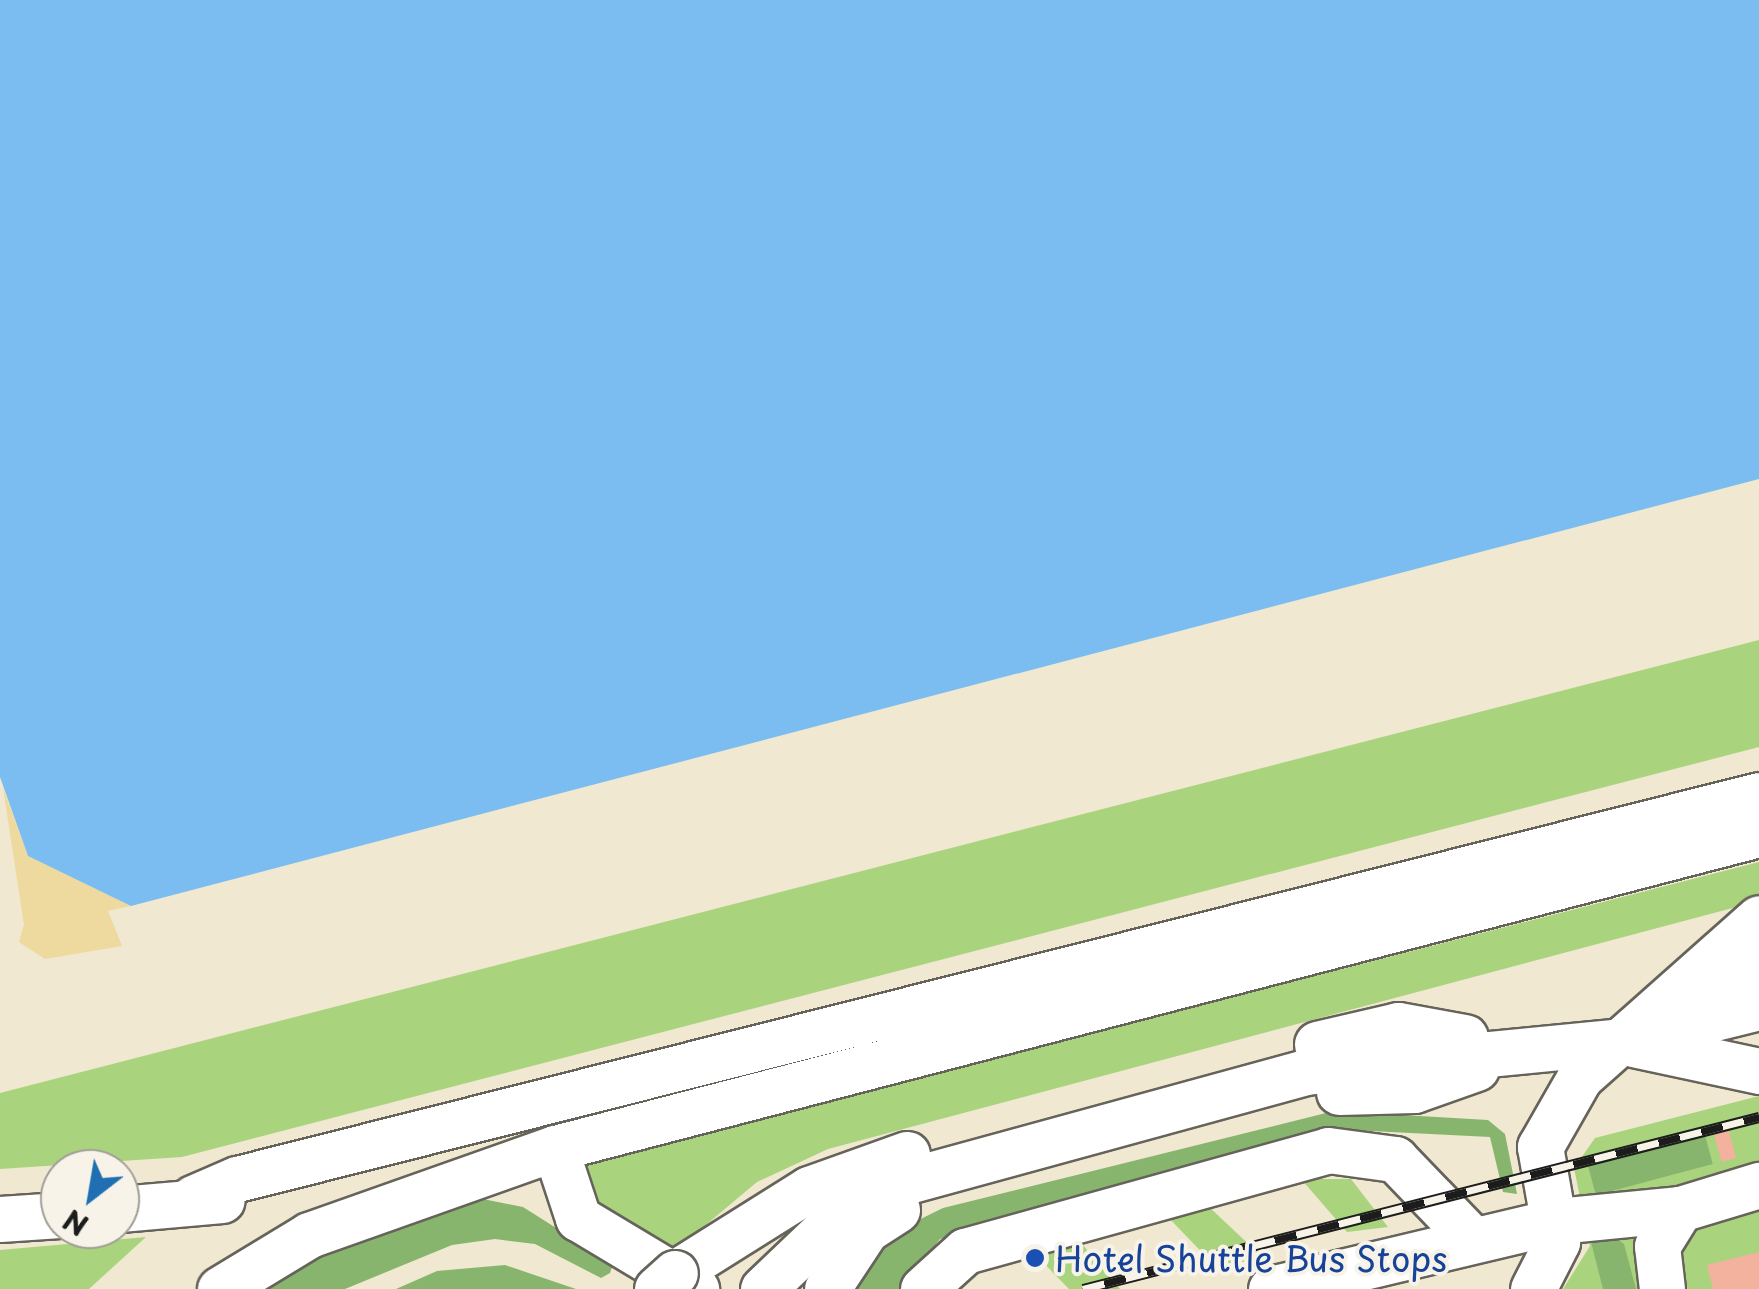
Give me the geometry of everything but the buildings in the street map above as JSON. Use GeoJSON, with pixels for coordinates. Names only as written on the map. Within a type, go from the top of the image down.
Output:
{"type":"FeatureCollection","features":[{"type":"Feature","properties":{"kind":"street"},"geometry":{"type":"LineString","coordinates":[[194,1198],[238,1179],[1759,795]]}},
{"type":"Feature","properties":{"kind":"street"},"geometry":{"type":"LineString","coordinates":[[220,1289],[309,1235],[555,1148],[1759,834]]}},
{"type":"Feature","properties":{"kind":"street"},"geometry":{"type":"LineString","coordinates":[[1532,1289],[1548,1267],[1557,1221],[1540,1147],[1580,1077],[1759,918]]}},
{"type":"Feature","properties":{"kind":"street"},"geometry":{"type":"LineString","coordinates":[[1621,1041],[1759,944]]}},
{"type":"Feature","properties":{"kind":"street"},"geometry":{"type":"LineString","coordinates":[[1621,1041],[1759,968]]}},
{"type":"Feature","properties":{"kind":"street"},"geometry":{"type":"LineString","coordinates":[[1621,1041],[1759,991]]}},
{"type":"Feature","properties":{"kind":"street"},"geometry":{"type":"LineString","coordinates":[[1621,1041],[1759,1007]]}},
{"type":"Feature","properties":{"kind":"street"},"geometry":{"type":"LineString","coordinates":[[762,1289],[845,1211],[900,1183],[1305,1072],[1406,1058],[1759,1035]]}},
{"type":"Feature","properties":{"kind":"street"},"geometry":{"type":"LineString","coordinates":[[1621,1041],[1759,1053]]}},
{"type":"Feature","properties":{"kind":"street"},"geometry":{"type":"LineString","coordinates":[[1621,1041],[1759,1071]]}},
{"type":"Feature","properties":{"kind":"street"},"geometry":{"type":"LineString","coordinates":[[657,1289],[809,1189],[890,1159],[1406,1058],[1531,1048]]}},
{"type":"Feature","properties":{"kind":"street"},"geometry":{"type":"LineString","coordinates":[[826,1282],[866,1230],[912,1202],[1303,1095],[1406,1058]]}},
{"type":"Feature","properties":{"kind":"street"},"geometry":{"type":"LineString","coordinates":[[140,1206],[194,1198],[239,1201],[436,1152],[555,1148]]}},
{"type":"Feature","properties":{"kind":"street"},"geometry":{"type":"LineString","coordinates":[[555,1148],[578,1218],[696,1289]]}},
{"type":"Feature","properties":{"kind":"street"},"geometry":{"type":"LineString","coordinates":[[923,1289],[965,1251],[1328,1150],[1395,1159],[1472,1240]]}},
{"type":"Feature","properties":{"kind":"street"},"geometry":{"type":"LineString","coordinates":[[1272,1289],[1390,1275],[1472,1240],[1557,1221],[1680,1209],[1759,1184]]}},
{"type":"Feature","properties":{"kind":"street"},"geometry":{"type":"LineString","coordinates":[[1662,1289],[1657,1246],[1680,1209]]}},
{"type":"Feature","properties":{"kind":"street"},"geometry":{"type":"LineString","coordinates":[[0,1219],[40,1216]]}},
{"type":"Feature","properties":{"kind":"street"},"geometry":{"type":"LineString","coordinates":[[706,1289],[748,1230]]}},
{"type":"Feature","properties":{"kind":"green space"},"geometry":{"type":"Polygon","coordinates":[[[1759,640],[1759,747],[182,1157],[140,1160],[140,1149],[40,1149],[40,1166],[0,1169],[0,1093],[1759,640]]]}},
{"type":"Feature","properties":{"kind":"green space"},"geometry":{"type":"Polygon","coordinates":[[[1759,862],[1759,901],[828,1149],[757,1182],[671,1254],[601,1206],[579,1165],[1759,862]]]}},
{"type":"Feature","properties":{"kind":"green space"},"geometry":{"type":"Polygon","coordinates":[[[1759,1096],[1759,1289],[1563,1289],[1590,1246],[1574,1168],[1595,1138],[1759,1096]]]}},
{"type":"Feature","properties":{"kind":"green space"},"geometry":{"type":"Polygon","coordinates":[[[1334,1111],[1488,1120],[1505,1134],[1517,1194],[1503,1192],[1490,1137],[1331,1129],[940,1239],[901,1289],[849,1289],[894,1232],[943,1208],[1334,1111]]]}},
{"type":"Feature","properties":{"kind":"green space"},"geometry":{"type":"Polygon","coordinates":[[[1705,1135],[1713,1164],[1596,1195],[1588,1166],[1705,1135]]]}},
{"type":"Feature","properties":{"kind":"green space"},"geometry":{"type":"Polygon","coordinates":[[[1301,1179],[1351,1179],[1388,1227],[1347,1232],[1301,1179]]]}},
{"type":"Feature","properties":{"kind":"green space"},"geometry":{"type":"Polygon","coordinates":[[[478,1198],[523,1207],[613,1264],[610,1273],[601,1278],[535,1244],[495,1239],[452,1245],[345,1289],[265,1289],[340,1245],[478,1198]]]}},
{"type":"Feature","properties":{"kind":"green space"},"geometry":{"type":"Polygon","coordinates":[[[1207,1205],[1258,1253],[1255,1260],[1215,1266],[1167,1216],[1207,1205]]]}},
{"type":"Feature","properties":{"kind":"green space"},"geometry":{"type":"Polygon","coordinates":[[[1613,1236],[1624,1244],[1636,1289],[1603,1289],[1590,1238],[1613,1236]]]}},
{"type":"Feature","properties":{"kind":"green space"},"geometry":{"type":"Polygon","coordinates":[[[1070,1239],[1082,1244],[1120,1289],[1069,1289],[1030,1249],[1070,1239]]]}},
{"type":"Feature","properties":{"kind":"green space"},"geometry":{"type":"Polygon","coordinates":[[[40,1246],[133,1249],[89,1289],[0,1289],[0,1250],[40,1246]]]}},
{"type":"Feature","properties":{"kind":"green space"},"geometry":{"type":"Polygon","coordinates":[[[505,1265],[576,1289],[396,1289],[437,1271],[505,1265]]]}},
{"type":"Feature","properties":{"kind":"sand"},"geometry":{"type":"Polygon","coordinates":[[[3,788],[28,856],[131,906],[108,911],[122,946],[45,959],[19,942],[24,925],[3,788]]]}},
{"type":"Feature","properties":{"kind":"water"},"geometry":{"type":"Polygon","coordinates":[[[0,0],[1759,0],[1759,479],[131,906],[28,856],[0,777],[0,0]]]}},
{"type":"Feature","properties":{"kind":"railway"},"geometry":{"type":"LineString","coordinates":[[1083,1289],[1759,1117]]}},
{"type":"Feature","properties":{"kind":"place","name":"Hotel Shuttle Bus Stops"},"geometry":{"type":"Point","coordinates":[1035,1258]}}]}
